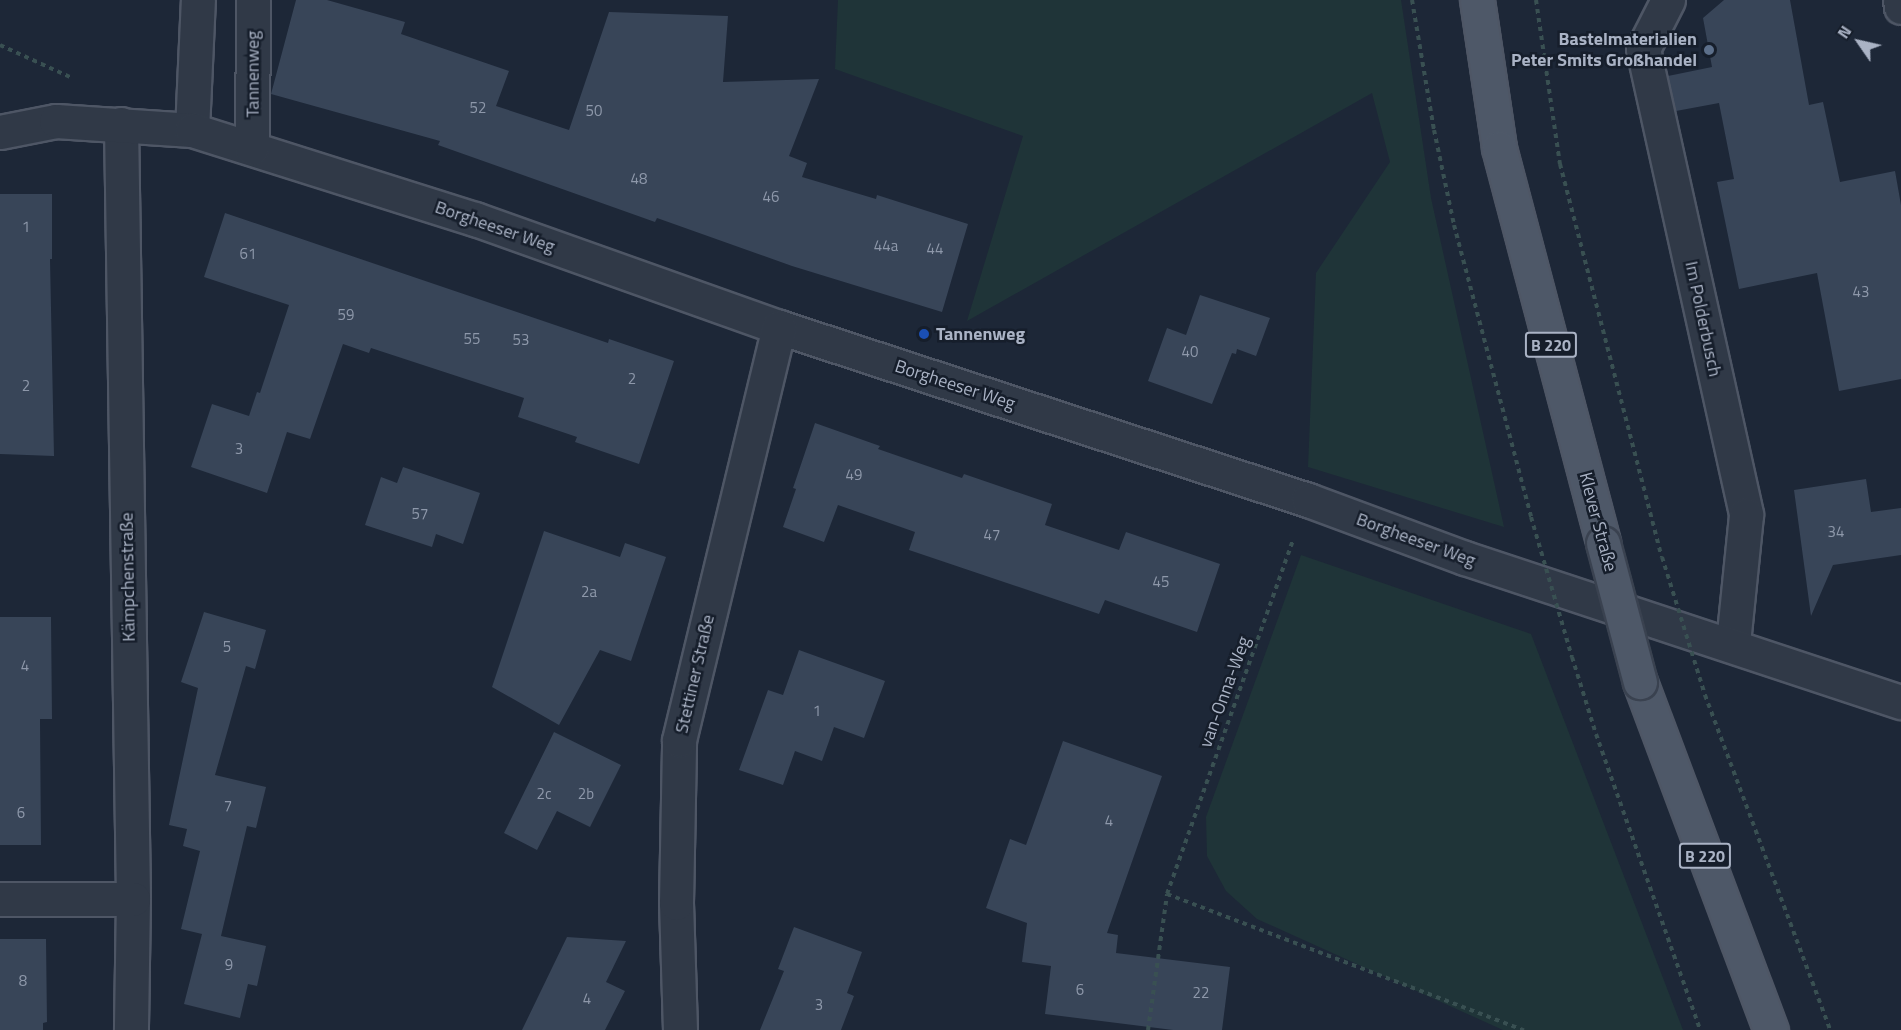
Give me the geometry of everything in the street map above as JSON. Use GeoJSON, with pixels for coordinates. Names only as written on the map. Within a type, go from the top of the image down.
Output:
{"type":"FeatureCollection","features":[{"type":"Feature","properties":{"kind":"main road","name":"Klever Straße"},"geometry":{"type":"LineString","coordinates":[[1477,0],[1499,148],[1640,682],[1771,1030]]}},
{"type":"Feature","properties":{"kind":"street"},"geometry":{"type":"LineString","coordinates":[[192,130],[198,0]]}},
{"type":"Feature","properties":{"kind":"street","name":"Tannenweg"},"geometry":{"type":"LineString","coordinates":[[252,148],[253,0]]}},
{"type":"Feature","properties":{"kind":"street","name":"Im Polderbusch"},"geometry":{"type":"LineString","coordinates":[[1668,0],[1643,49],[1746,515],[1733,644]]}},
{"type":"Feature","properties":{"kind":"street"},"geometry":{"type":"LineString","coordinates":[[1900,0],[1901,7]]}},
{"type":"Feature","properties":{"kind":"street","name":"Borgheeser Weg"},"geometry":{"type":"LineString","coordinates":[[0,132],[56,121],[192,130],[475,219],[779,327],[1308,500],[1465,558],[1733,644],[1901,702]]}},
{"type":"Feature","properties":{"kind":"street","name":"Kämpchenstraße"},"geometry":{"type":"LineString","coordinates":[[121,124],[133,899],[131,1030]]}},
{"type":"Feature","properties":{"kind":"street","name":"Stettiner Straße"},"geometry":{"type":"LineString","coordinates":[[680,1030],[676,903],[680,740],[779,327]]}},
{"type":"Feature","properties":{"kind":"street"},"geometry":{"type":"LineString","coordinates":[[0,899],[133,899]]}},
{"type":"Feature","properties":{"kind":"path"},"geometry":{"type":"LineString","coordinates":[[1412,0],[1434,130],[1454,225],[1531,517],[1596,735],[1700,1030]]}},
{"type":"Feature","properties":{"kind":"path"},"geometry":{"type":"LineString","coordinates":[[1536,0],[1560,164],[1662,557],[1705,695],[1830,1030]]}},
{"type":"Feature","properties":{"kind":"path","name":"van-Onna-Weg"},"geometry":{"type":"LineString","coordinates":[[1148,1030],[1167,894],[1308,500]]}},
{"type":"Feature","properties":{"kind":"path"},"geometry":{"type":"LineString","coordinates":[[1167,894],[1524,1030]]}},
{"type":"Feature","properties":{"kind":"green space"},"geometry":{"type":"Polygon","coordinates":[[[838,0],[1401,0],[1431,198],[1504,527],[1308,467],[1316,273],[1390,162],[1372,93],[967,321],[1023,136],[835,69],[838,0]]]}},
{"type":"Feature","properties":{"kind":"green space"},"geometry":{"type":"Polygon","coordinates":[[[1301,555],[1531,634],[1683,1030],[1503,1030],[1257,919],[1226,891],[1207,856],[1206,817],[1301,555]]]}},
{"type":"Feature","properties":{"kind":"building"},"geometry":{"type":"Polygon","coordinates":[[[296,0],[327,0],[405,22],[401,34],[509,71],[496,106],[569,130],[609,12],[728,16],[723,82],[819,79],[789,156],[807,163],[802,177],[876,199],[877,195],[968,224],[942,312],[792,266],[657,218],[655,222],[438,145],[440,141],[271,94],[296,0]]]}},
{"type":"Feature","properties":{"kind":"building"},"geometry":{"type":"Polygon","coordinates":[[[1724,0],[1790,0],[1809,105],[1823,102],[1840,182],[1895,171],[1901,205],[1901,379],[1839,391],[1817,273],[1739,289],[1717,182],[1734,179],[1719,103],[1676,111],[1668,76],[1712,67],[1703,18],[1724,0]]]}},
{"type":"Feature","properties":{"kind":"building"},"geometry":{"type":"Polygon","coordinates":[[[0,194],[52,194],[52,259],[50,259],[54,456],[0,454],[0,194]]]}},
{"type":"Feature","properties":{"kind":"building"},"geometry":{"type":"Polygon","coordinates":[[[225,213],[608,343],[609,339],[674,361],[639,464],[575,442],[577,437],[518,417],[524,398],[371,348],[369,353],[343,344],[310,439],[287,432],[267,493],[191,467],[212,404],[249,416],[257,392],[260,393],[289,305],[204,277],[225,213]]]}},
{"type":"Feature","properties":{"kind":"building"},"geometry":{"type":"Polygon","coordinates":[[[1200,295],[1270,318],[1256,356],[1237,349],[1236,354],[1232,353],[1212,404],[1148,381],[1167,328],[1186,335],[1200,295]]]}},
{"type":"Feature","properties":{"kind":"building"},"geometry":{"type":"Polygon","coordinates":[[[815,423],[880,446],[878,449],[962,478],[964,474],[1052,504],[1045,525],[1119,550],[1126,532],[1220,564],[1197,632],[1105,600],[1099,614],[909,550],[915,532],[838,505],[824,542],[783,527],[796,489],[793,488],[815,423]]]}},
{"type":"Feature","properties":{"kind":"building"},"geometry":{"type":"Polygon","coordinates":[[[403,467],[480,493],[463,544],[436,534],[432,547],[365,525],[381,477],[397,483],[403,467]]]}},
{"type":"Feature","properties":{"kind":"building"},"geometry":{"type":"Polygon","coordinates":[[[1866,479],[1871,512],[1901,508],[1901,555],[1833,565],[1811,616],[1794,490],[1866,479]]]}},
{"type":"Feature","properties":{"kind":"building"},"geometry":{"type":"Polygon","coordinates":[[[544,531],[620,557],[625,543],[666,557],[631,661],[600,650],[559,725],[492,687],[544,531]]]}},
{"type":"Feature","properties":{"kind":"building"},"geometry":{"type":"Polygon","coordinates":[[[204,612],[266,630],[255,669],[246,666],[215,775],[266,787],[256,828],[247,826],[221,936],[266,946],[257,986],[248,984],[240,1018],[184,1004],[202,934],[181,929],[200,851],[183,846],[187,829],[169,825],[198,688],[181,682],[204,612]]]}},
{"type":"Feature","properties":{"kind":"building"},"geometry":{"type":"Polygon","coordinates":[[[0,617],[51,617],[52,719],[40,719],[41,845],[0,845],[0,617]]]}},
{"type":"Feature","properties":{"kind":"building"},"geometry":{"type":"Polygon","coordinates":[[[799,650],[885,681],[864,738],[834,727],[822,761],[795,751],[783,785],[739,770],[768,690],[783,695],[799,650]]]}},
{"type":"Feature","properties":{"kind":"building"},"geometry":{"type":"Polygon","coordinates":[[[554,732],[621,765],[590,827],[557,811],[537,850],[504,833],[554,732]]]}},
{"type":"Feature","properties":{"kind":"building"},"geometry":{"type":"Polygon","coordinates":[[[1063,741],[1162,776],[1107,933],[1118,935],[1116,953],[1230,967],[1222,1030],[1173,1030],[1045,1014],[1051,966],[1022,962],[1027,923],[986,908],[1010,839],[1026,845],[1063,741]]]}},
{"type":"Feature","properties":{"kind":"building"},"geometry":{"type":"Polygon","coordinates":[[[794,927],[862,952],[847,993],[854,996],[841,1030],[760,1030],[784,971],[778,969],[794,927]]]}},
{"type":"Feature","properties":{"kind":"building"},"geometry":{"type":"Polygon","coordinates":[[[567,937],[626,941],[606,982],[625,991],[605,1030],[522,1030],[567,937]]]}},
{"type":"Feature","properties":{"kind":"building"},"geometry":{"type":"Polygon","coordinates":[[[0,939],[46,939],[47,1022],[43,1023],[43,1030],[0,1030],[0,939]]]}},
{"type":"Feature","properties":{"kind":"place","name":"Bastelmaterialien Peter Smits Großhandel"},"geometry":{"type":"Point","coordinates":[1709,50]}},
{"type":"Feature","properties":{"kind":"place","name":"Tannenweg"},"geometry":{"type":"Point","coordinates":[924,334]}}]}
